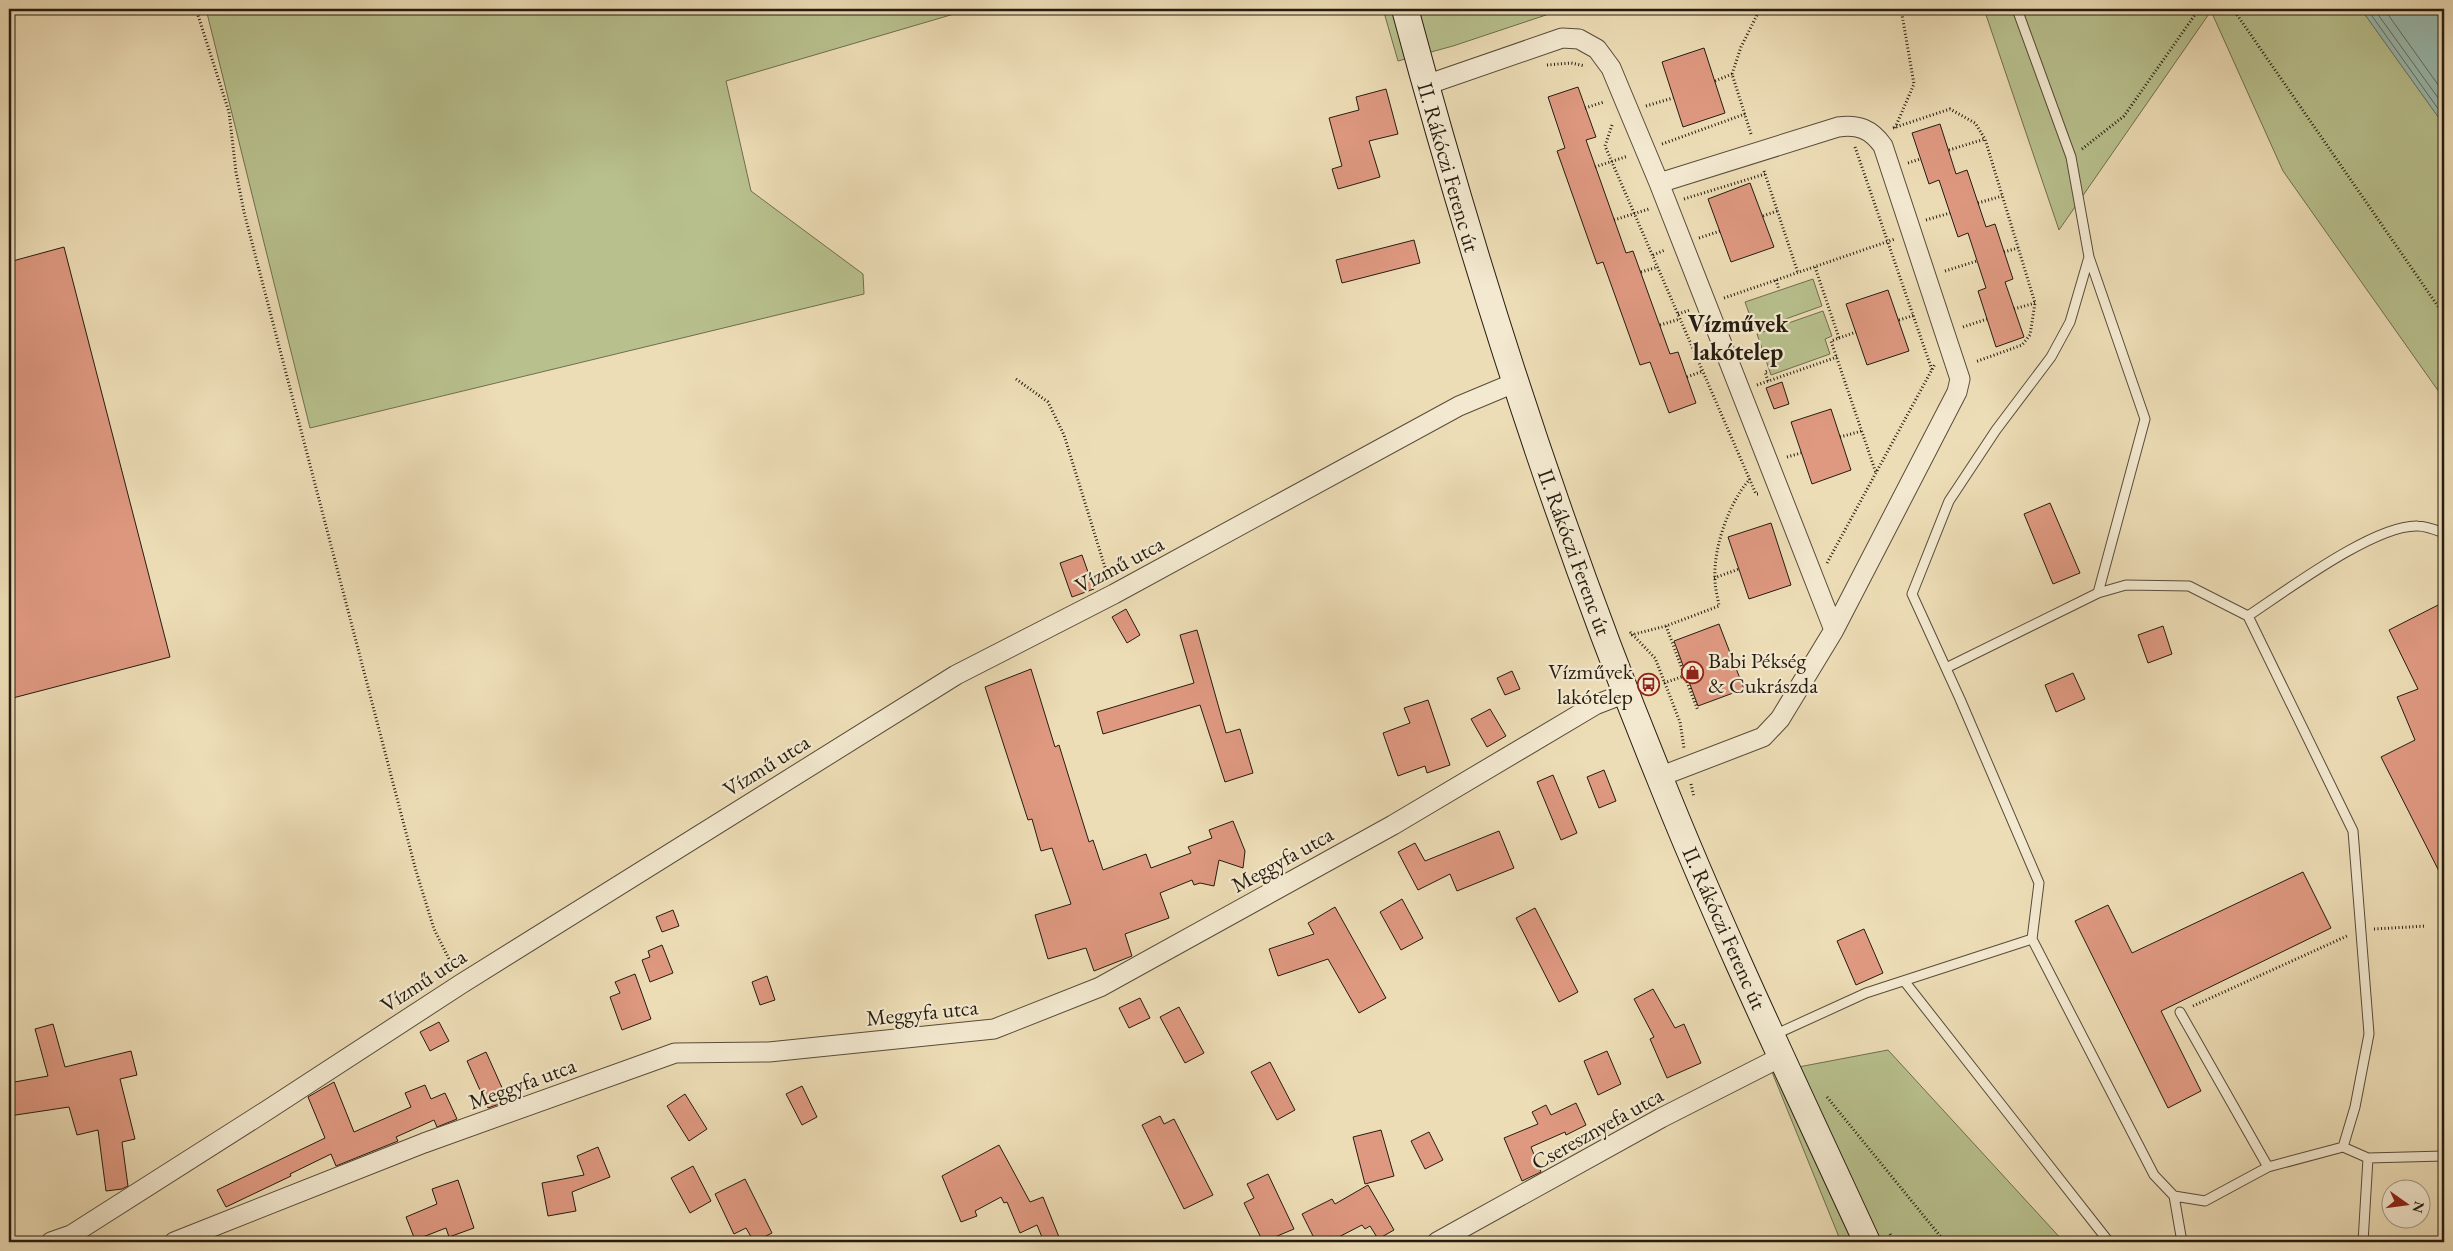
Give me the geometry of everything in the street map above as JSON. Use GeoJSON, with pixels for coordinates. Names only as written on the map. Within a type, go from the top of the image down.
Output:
{"type":"FeatureCollection","features":[{"type":"Feature","properties":{"kind":"main road","name":"II. Rákóczi Ferenc út"},"geometry":{"type":"LineString","coordinates":[[1405,9],[1458,203],[1514,383],[1626,693],[1659,777],[1777,1047],[1867,1242]]}},
{"type":"Feature","properties":{"kind":"street"},"geometry":{"type":"LineString","coordinates":[[1426,85],[1562,38],[1579,39],[1597,49],[1611,68],[1646,150],[1834,630]]}},
{"type":"Feature","properties":{"kind":"street"},"geometry":{"type":"LineString","coordinates":[[1659,183],[1838,127],[1851,125],[1865,129],[1873,134],[1883,146],[1928,276],[1958,368],[1960,380],[1957,392],[1834,630],[1780,719],[1763,737],[1659,777]]}},
{"type":"Feature","properties":{"kind":"street","name":"Vízmű utca"},"geometry":{"type":"LineString","coordinates":[[73,1238],[461,984],[956,675],[1114,594],[1459,406],[1514,383]]}},
{"type":"Feature","properties":{"kind":"street","name":"Meggyfa utca"},"geometry":{"type":"LineString","coordinates":[[174,1242],[424,1143],[675,1053],[769,1052],[994,1029],[1100,987],[1393,825],[1595,705],[1626,693]]}},
{"type":"Feature","properties":{"kind":"street","name":"Cseresznyefa utca"},"geometry":{"type":"LineString","coordinates":[[1437,1242],[1661,1118],[1777,1047]]}},
{"type":"Feature","properties":{"kind":"street"},"geometry":{"type":"LineString","coordinates":[[51,1242],[73,1238]]}},
{"type":"Feature","properties":{"kind":"lane"},"geometry":{"type":"LineString","coordinates":[[2017,9],[2071,157],[2089,257],[2145,419],[2098,593]]}},
{"type":"Feature","properties":{"kind":"lane"},"geometry":{"type":"LineString","coordinates":[[2089,257],[2067,329],[2051,357],[1996,430],[1949,501],[1912,594],[2039,884],[2032,939],[2154,1175],[2174,1196],[2182,1242]]}},
{"type":"Feature","properties":{"kind":"lane"},"geometry":{"type":"LineString","coordinates":[[2248,616],[2354,548],[2394,529],[2418,526],[2444,532]]}},
{"type":"Feature","properties":{"kind":"lane"},"geometry":{"type":"LineString","coordinates":[[1946,668],[2098,593],[2126,585],[2189,586],[2248,616],[2353,831],[2369,1034],[2355,1107],[2343,1147]]}},
{"type":"Feature","properties":{"kind":"lane"},"geometry":{"type":"LineString","coordinates":[[1777,1047],[1866,993],[1905,982],[2032,939]]}},
{"type":"Feature","properties":{"kind":"lane"},"geometry":{"type":"LineString","coordinates":[[1905,982],[2109,1242]]}},
{"type":"Feature","properties":{"kind":"lane"},"geometry":{"type":"LineString","coordinates":[[2180,1012],[2268,1167]]}},
{"type":"Feature","properties":{"kind":"lane"},"geometry":{"type":"LineString","coordinates":[[2174,1196],[2206,1201],[2268,1167],[2343,1147],[2368,1158],[2444,1156]]}},
{"type":"Feature","properties":{"kind":"lane"},"geometry":{"type":"LineString","coordinates":[[2364,1242],[2368,1158]]}},
{"type":"Feature","properties":{"kind":"path"},"geometry":{"type":"LineString","coordinates":[[196,9],[229,112],[244,212],[416,871],[434,929],[461,984]]}},
{"type":"Feature","properties":{"kind":"path"},"geometry":{"type":"LineString","coordinates":[[1760,9],[1741,46],[1732,74],[1798,272]]}},
{"type":"Feature","properties":{"kind":"path"},"geometry":{"type":"LineString","coordinates":[[1901,9],[1914,84],[1895,128],[1950,110],[1975,123],[1985,139],[2035,303],[2030,335],[2022,345],[1958,368]]}},
{"type":"Feature","properties":{"kind":"path"},"geometry":{"type":"LineString","coordinates":[[2071,157],[2124,116],[2200,9]]}},
{"type":"Feature","properties":{"kind":"path"},"geometry":{"type":"LineString","coordinates":[[2233,9],[2444,315]]}},
{"type":"Feature","properties":{"kind":"path"},"geometry":{"type":"LineString","coordinates":[[1541,64],[1553,66],[1571,63],[1590,69]]}},
{"type":"Feature","properties":{"kind":"path"},"geometry":{"type":"LineString","coordinates":[[1715,81],[1732,74]]}},
{"type":"Feature","properties":{"kind":"path"},"geometry":{"type":"LineString","coordinates":[[1585,108],[1604,102]]}},
{"type":"Feature","properties":{"kind":"path"},"geometry":{"type":"LineString","coordinates":[[1595,167],[1745,114]]}},
{"type":"Feature","properties":{"kind":"path"},"geometry":{"type":"LineString","coordinates":[[1613,127],[1606,146],[1756,494]]}},
{"type":"Feature","properties":{"kind":"path"},"geometry":{"type":"LineString","coordinates":[[1816,583],[1932,370],[1915,315],[1852,139]]}},
{"type":"Feature","properties":{"kind":"path"},"geometry":{"type":"LineString","coordinates":[[1948,150],[1985,139]]}},
{"type":"Feature","properties":{"kind":"path"},"geometry":{"type":"LineString","coordinates":[[1614,220],[1765,174]]}},
{"type":"Feature","properties":{"kind":"path"},"geometry":{"type":"LineString","coordinates":[[1978,203],[2002,196]]}},
{"type":"Feature","properties":{"kind":"path"},"geometry":{"type":"LineString","coordinates":[[1762,216],[1777,211]]}},
{"type":"Feature","properties":{"kind":"path"},"geometry":{"type":"LineString","coordinates":[[1706,304],[1912,233]]}},
{"type":"Feature","properties":{"kind":"path"},"geometry":{"type":"LineString","coordinates":[[2004,252],[2018,248]]}},
{"type":"Feature","properties":{"kind":"path"},"geometry":{"type":"LineString","coordinates":[[1928,276],[1978,261]]}},
{"type":"Feature","properties":{"kind":"path"},"geometry":{"type":"LineString","coordinates":[[1641,272],[1658,266]]}},
{"type":"Feature","properties":{"kind":"path"},"geometry":{"type":"LineString","coordinates":[[1815,267],[1840,338]]}},
{"type":"Feature","properties":{"kind":"path"},"geometry":{"type":"LineString","coordinates":[[1776,280],[1779,290]]}},
{"type":"Feature","properties":{"kind":"path"},"geometry":{"type":"LineString","coordinates":[[2014,309],[2035,303]]}},
{"type":"Feature","properties":{"kind":"path"},"geometry":{"type":"LineString","coordinates":[[1899,320],[1915,315]]}},
{"type":"Feature","properties":{"kind":"path"},"geometry":{"type":"LineString","coordinates":[[1660,325],[1680,319]]}},
{"type":"Feature","properties":{"kind":"path"},"geometry":{"type":"LineString","coordinates":[[1946,332],[1987,319]]}},
{"type":"Feature","properties":{"kind":"path"},"geometry":{"type":"LineString","coordinates":[[1856,332],[1831,341],[1876,473]]}},
{"type":"Feature","properties":{"kind":"path"},"geometry":{"type":"LineString","coordinates":[[1715,400],[1837,358]]}},
{"type":"Feature","properties":{"kind":"path"},"geometry":{"type":"LineString","coordinates":[[1768,381],[1765,372],[1769,370]]}},
{"type":"Feature","properties":{"kind":"path"},"geometry":{"type":"LineString","coordinates":[[1687,377],[1703,371]]}},
{"type":"Feature","properties":{"kind":"path"},"geometry":{"type":"LineString","coordinates":[[1016,379],[1048,402],[1064,435],[1114,594]]}},
{"type":"Feature","properties":{"kind":"path"},"geometry":{"type":"LineString","coordinates":[[1840,437],[1862,431]]}},
{"type":"Feature","properties":{"kind":"path"},"geometry":{"type":"LineString","coordinates":[[1631,635],[1666,626],[1720,606],[1714,578],[1726,519],[1739,492],[1749,479]]}},
{"type":"Feature","properties":{"kind":"path"},"geometry":{"type":"LineString","coordinates":[[1714,578],[1739,569]]}},
{"type":"Feature","properties":{"kind":"path"},"geometry":{"type":"LineString","coordinates":[[1666,626],[1698,711]]}},
{"type":"Feature","properties":{"kind":"path"},"geometry":{"type":"LineString","coordinates":[[1627,628],[1631,635],[1655,658],[1680,722],[1695,801]]}},
{"type":"Feature","properties":{"kind":"path"},"geometry":{"type":"LineString","coordinates":[[1664,683],[1685,675]]}},
{"type":"Feature","properties":{"kind":"path"},"geometry":{"type":"LineString","coordinates":[[2180,1012],[2362,929],[2426,926]]}},
{"type":"Feature","properties":{"kind":"path"},"geometry":{"type":"LineString","coordinates":[[1833,1112],[1825,1094],[1945,1242]]}},
{"type":"Feature","properties":{"kind":"path"},"geometry":{"type":"LineString","coordinates":[[1886,1225],[1894,1242]]}},
{"type":"Feature","properties":{"kind":"green space"},"geometry":{"type":"Polygon","coordinates":[[[206,9],[971,9],[726,81],[751,191],[863,274],[864,294],[310,428],[206,9]]]}},
{"type":"Feature","properties":{"kind":"green space"},"geometry":{"type":"Polygon","coordinates":[[[1383,9],[1564,9],[1453,46],[1398,61],[1383,9]]]}},
{"type":"Feature","properties":{"kind":"green space"},"geometry":{"type":"Polygon","coordinates":[[[1984,9],[2361,9],[2444,125],[2444,399],[2283,171],[2211,11],[2059,230],[1984,9]]]}},
{"type":"Feature","properties":{"kind":"green space"},"geometry":{"type":"Polygon","coordinates":[[[1813,279],[1822,306],[1755,330],[1745,302],[1813,279]]]}},
{"type":"Feature","properties":{"kind":"green space"},"geometry":{"type":"Polygon","coordinates":[[[1823,311],[1832,336],[1825,339],[1830,354],[1771,375],[1757,334],[1823,311]]]}},
{"type":"Feature","properties":{"kind":"green space"},"geometry":{"type":"Polygon","coordinates":[[[1888,1050],[2064,1242],[1841,1242],[1772,1072],[1888,1050]]]}},
{"type":"Feature","properties":{"kind":"water"},"geometry":{"type":"Polygon","coordinates":[[[2361,9],[2444,9],[2444,125],[2361,9]]]}},
{"type":"Feature","properties":{"kind":"building"},"geometry":{"type":"Polygon","coordinates":[[[1704,48],[1725,113],[1683,127],[1662,62],[1704,48]]]}},
{"type":"Feature","properties":{"kind":"building"},"geometry":{"type":"Polygon","coordinates":[[[1578,87],[1596,137],[1586,140],[1626,253],[1633,251],[1670,354],[1678,352],[1696,403],[1669,413],[1650,362],[1640,365],[1603,262],[1597,264],[1557,151],[1565,148],[1548,97],[1578,87]]]}},
{"type":"Feature","properties":{"kind":"building"},"geometry":{"type":"Polygon","coordinates":[[[1386,89],[1398,134],[1369,141],[1380,177],[1338,189],[1332,169],[1342,166],[1329,118],[1359,110],[1356,97],[1386,89]]]}},
{"type":"Feature","properties":{"kind":"building"},"geometry":{"type":"Polygon","coordinates":[[[1940,124],[1956,174],[1967,170],[1986,227],[1995,224],[2013,279],[2005,282],[2024,337],[1996,347],[1978,291],[1986,288],[1968,233],[1958,237],[1939,180],[1929,184],[1912,133],[1940,124]]]}},
{"type":"Feature","properties":{"kind":"building"},"geometry":{"type":"Polygon","coordinates":[[[1750,183],[1774,247],[1731,262],[1708,199],[1750,183]]]}},
{"type":"Feature","properties":{"kind":"building"},"geometry":{"type":"Polygon","coordinates":[[[1414,240],[1420,263],[1342,283],[1336,260],[1414,240]]]}},
{"type":"Feature","properties":{"kind":"building"},"geometry":{"type":"Polygon","coordinates":[[[64,247],[170,657],[9,699],[9,262],[64,247]]]}},
{"type":"Feature","properties":{"kind":"building"},"geometry":{"type":"Polygon","coordinates":[[[1888,290],[1909,351],[1867,365],[1846,304],[1888,290]]]}},
{"type":"Feature","properties":{"kind":"building"},"geometry":{"type":"Polygon","coordinates":[[[1782,382],[1789,404],[1774,409],[1766,388],[1782,382]]]}},
{"type":"Feature","properties":{"kind":"building"},"geometry":{"type":"Polygon","coordinates":[[[1831,409],[1851,470],[1812,484],[1791,422],[1831,409]]]}},
{"type":"Feature","properties":{"kind":"building"},"geometry":{"type":"Polygon","coordinates":[[[2050,503],[2080,573],[2053,584],[2024,514],[2050,503]]]}},
{"type":"Feature","properties":{"kind":"building"},"geometry":{"type":"Polygon","coordinates":[[[1771,523],[1791,585],[1749,599],[1728,537],[1771,523]]]}},
{"type":"Feature","properties":{"kind":"building"},"geometry":{"type":"Polygon","coordinates":[[[1082,555],[1094,589],[1072,597],[1060,563],[1082,555]]]}},
{"type":"Feature","properties":{"kind":"building"},"geometry":{"type":"Polygon","coordinates":[[[2444,602],[2444,881],[2381,757],[2415,740],[2397,697],[2418,689],[2389,630],[2444,602]]]}},
{"type":"Feature","properties":{"kind":"building"},"geometry":{"type":"Polygon","coordinates":[[[1126,609],[1140,635],[1127,643],[1112,617],[1126,609]]]}},
{"type":"Feature","properties":{"kind":"building"},"geometry":{"type":"Polygon","coordinates":[[[1719,624],[1744,689],[1698,706],[1674,641],[1719,624]]]}},
{"type":"Feature","properties":{"kind":"building"},"geometry":{"type":"Polygon","coordinates":[[[2163,626],[2172,654],[2148,663],[2138,635],[2163,626]]]}},
{"type":"Feature","properties":{"kind":"building"},"geometry":{"type":"Polygon","coordinates":[[[1197,630],[1226,733],[1240,729],[1253,773],[1225,782],[1200,705],[1103,734],[1097,712],[1194,683],[1180,635],[1197,630]]]}},
{"type":"Feature","properties":{"kind":"building"},"geometry":{"type":"Polygon","coordinates":[[[1031,669],[1055,747],[1059,745],[1089,842],[1093,840],[1103,870],[1146,854],[1151,868],[1191,853],[1188,847],[1212,838],[1209,830],[1233,821],[1245,851],[1243,868],[1219,860],[1214,886],[1200,883],[1194,885],[1192,880],[1160,893],[1169,918],[1125,934],[1132,956],[1094,971],[1086,948],[1048,959],[1035,915],[1071,904],[1052,848],[1041,851],[1032,819],[1028,820],[985,687],[1031,669]]]}},
{"type":"Feature","properties":{"kind":"building"},"geometry":{"type":"Polygon","coordinates":[[[1512,671],[1520,689],[1505,695],[1497,678],[1512,671]]]}},
{"type":"Feature","properties":{"kind":"building"},"geometry":{"type":"Polygon","coordinates":[[[2073,673],[2085,699],[2056,712],[2045,685],[2073,673]]]}},
{"type":"Feature","properties":{"kind":"building"},"geometry":{"type":"Polygon","coordinates":[[[1428,700],[1450,765],[1427,773],[1425,766],[1398,776],[1383,733],[1410,723],[1404,708],[1428,700]]]}},
{"type":"Feature","properties":{"kind":"building"},"geometry":{"type":"Polygon","coordinates":[[[1490,709],[1506,736],[1487,747],[1471,719],[1490,709]]]}},
{"type":"Feature","properties":{"kind":"building"},"geometry":{"type":"Polygon","coordinates":[[[1604,770],[1616,801],[1599,808],[1587,777],[1604,770]]]}},
{"type":"Feature","properties":{"kind":"building"},"geometry":{"type":"Polygon","coordinates":[[[1553,775],[1577,833],[1561,840],[1537,782],[1553,775]]]}},
{"type":"Feature","properties":{"kind":"building"},"geometry":{"type":"Polygon","coordinates":[[[1499,831],[1514,868],[1457,891],[1450,874],[1418,890],[1398,852],[1415,843],[1425,861],[1499,831]]]}},
{"type":"Feature","properties":{"kind":"building"},"geometry":{"type":"Polygon","coordinates":[[[2303,872],[2331,928],[2161,1011],[2201,1091],[2168,1108],[2075,921],[2108,905],[2132,953],[2303,872]]]}},
{"type":"Feature","properties":{"kind":"building"},"geometry":{"type":"Polygon","coordinates":[[[1402,899],[1423,938],[1401,950],[1380,912],[1402,899]]]}},
{"type":"Feature","properties":{"kind":"building"},"geometry":{"type":"Polygon","coordinates":[[[1335,907],[1386,998],[1359,1013],[1328,959],[1278,976],[1269,949],[1314,934],[1308,923],[1335,907]]]}},
{"type":"Feature","properties":{"kind":"building"},"geometry":{"type":"Polygon","coordinates":[[[1535,908],[1578,992],[1559,1002],[1516,918],[1535,908]]]}},
{"type":"Feature","properties":{"kind":"building"},"geometry":{"type":"Polygon","coordinates":[[[673,910],[679,926],[662,932],[656,917],[673,910]]]}},
{"type":"Feature","properties":{"kind":"building"},"geometry":{"type":"Polygon","coordinates":[[[1864,929],[1883,973],[1856,985],[1837,941],[1864,929]]]}},
{"type":"Feature","properties":{"kind":"building"},"geometry":{"type":"Polygon","coordinates":[[[662,945],[673,973],[650,982],[642,960],[650,957],[648,951],[662,945]]]}},
{"type":"Feature","properties":{"kind":"building"},"geometry":{"type":"Polygon","coordinates":[[[635,974],[651,1019],[622,1030],[610,997],[620,993],[615,982],[635,974]]]}},
{"type":"Feature","properties":{"kind":"building"},"geometry":{"type":"Polygon","coordinates":[[[767,976],[775,1000],[760,1005],[752,982],[767,976]]]}},
{"type":"Feature","properties":{"kind":"building"},"geometry":{"type":"Polygon","coordinates":[[[1653,989],[1675,1028],[1684,1024],[1701,1063],[1667,1078],[1650,1039],[1654,1037],[1634,999],[1653,989]]]}},
{"type":"Feature","properties":{"kind":"building"},"geometry":{"type":"Polygon","coordinates":[[[1140,998],[1150,1018],[1129,1028],[1119,1008],[1140,998]]]}},
{"type":"Feature","properties":{"kind":"building"},"geometry":{"type":"Polygon","coordinates":[[[1179,1007],[1204,1053],[1185,1063],[1160,1017],[1179,1007]]]}},
{"type":"Feature","properties":{"kind":"building"},"geometry":{"type":"Polygon","coordinates":[[[439,1022],[449,1041],[430,1051],[420,1032],[439,1022]]]}},
{"type":"Feature","properties":{"kind":"building"},"geometry":{"type":"Polygon","coordinates":[[[53,1024],[65,1067],[131,1051],[137,1075],[120,1079],[135,1139],[122,1142],[128,1186],[122,1189],[106,1191],[98,1130],[77,1135],[69,1107],[9,1116],[9,1083],[48,1076],[35,1029],[53,1024]]]}},
{"type":"Feature","properties":{"kind":"building"},"geometry":{"type":"Polygon","coordinates":[[[1607,1051],[1621,1084],[1598,1095],[1584,1061],[1607,1051]]]}},
{"type":"Feature","properties":{"kind":"building"},"geometry":{"type":"Polygon","coordinates":[[[486,1052],[508,1101],[488,1108],[467,1061],[486,1052]]]}},
{"type":"Feature","properties":{"kind":"building"},"geometry":{"type":"Polygon","coordinates":[[[1270,1062],[1295,1110],[1277,1120],[1251,1072],[1270,1062]]]}},
{"type":"Feature","properties":{"kind":"building"},"geometry":{"type":"Polygon","coordinates":[[[334,1082],[354,1132],[411,1107],[405,1093],[425,1085],[431,1099],[445,1093],[457,1119],[437,1127],[434,1120],[396,1137],[398,1141],[336,1166],[331,1154],[290,1174],[291,1176],[226,1207],[217,1190],[325,1138],[308,1097],[334,1082]]]}},
{"type":"Feature","properties":{"kind":"building"},"geometry":{"type":"Polygon","coordinates":[[[802,1086],[817,1117],[802,1125],[786,1094],[802,1086]]]}},
{"type":"Feature","properties":{"kind":"building"},"geometry":{"type":"Polygon","coordinates":[[[685,1094],[707,1129],[689,1141],[667,1106],[685,1094]]]}},
{"type":"Feature","properties":{"kind":"building"},"geometry":{"type":"Polygon","coordinates":[[[1576,1103],[1586,1125],[1566,1135],[1565,1132],[1531,1147],[1541,1172],[1522,1181],[1504,1138],[1538,1124],[1532,1112],[1546,1105],[1551,1115],[1576,1103]]]}},
{"type":"Feature","properties":{"kind":"building"},"geometry":{"type":"Polygon","coordinates":[[[1160,1116],[1164,1124],[1174,1119],[1213,1195],[1184,1209],[1142,1125],[1160,1116]]]}},
{"type":"Feature","properties":{"kind":"building"},"geometry":{"type":"Polygon","coordinates":[[[1381,1130],[1394,1176],[1365,1184],[1353,1137],[1381,1130]]]}},
{"type":"Feature","properties":{"kind":"building"},"geometry":{"type":"Polygon","coordinates":[[[1429,1132],[1443,1160],[1425,1169],[1411,1141],[1429,1132]]]}},
{"type":"Feature","properties":{"kind":"building"},"geometry":{"type":"Polygon","coordinates":[[[999,1145],[1030,1202],[1043,1197],[1061,1242],[1044,1242],[1037,1225],[1020,1233],[1007,1202],[1004,1203],[1001,1197],[975,1211],[977,1216],[961,1222],[942,1176],[999,1145]]]}},
{"type":"Feature","properties":{"kind":"building"},"geometry":{"type":"Polygon","coordinates":[[[598,1147],[610,1177],[572,1192],[576,1211],[548,1216],[542,1183],[584,1175],[577,1156],[598,1147]]]}},
{"type":"Feature","properties":{"kind":"building"},"geometry":{"type":"Polygon","coordinates":[[[693,1166],[711,1201],[690,1213],[671,1178],[693,1166]]]}},
{"type":"Feature","properties":{"kind":"building"},"geometry":{"type":"Polygon","coordinates":[[[1268,1174],[1294,1229],[1263,1242],[1244,1203],[1254,1198],[1247,1184],[1268,1174]]]}},
{"type":"Feature","properties":{"kind":"building"},"geometry":{"type":"Polygon","coordinates":[[[745,1179],[772,1233],[754,1242],[746,1228],[734,1234],[715,1194],[745,1179]]]}},
{"type":"Feature","properties":{"kind":"building"},"geometry":{"type":"Polygon","coordinates":[[[458,1180],[474,1228],[449,1237],[446,1228],[415,1240],[406,1217],[437,1204],[432,1189],[458,1180]]]}},
{"type":"Feature","properties":{"kind":"building"},"geometry":{"type":"Polygon","coordinates":[[[1368,1185],[1394,1230],[1378,1239],[1370,1226],[1365,1229],[1362,1225],[1329,1242],[1316,1242],[1302,1214],[1332,1199],[1335,1204],[1368,1185]]]}},
{"type":"Feature","properties":{"kind":"place","name":"Babi Pékség & Cukrászda"},"geometry":{"type":"Point","coordinates":[1692,673]}},
{"type":"Feature","properties":{"kind":"place","name":"Vízművek lakótelep"},"geometry":{"type":"Point","coordinates":[1649,684]}},
{"type":"Feature","properties":{"kind":"district","name":"Vízművek lakótelep"},"geometry":{"type":"Point","coordinates":[1738,338]}}]}
